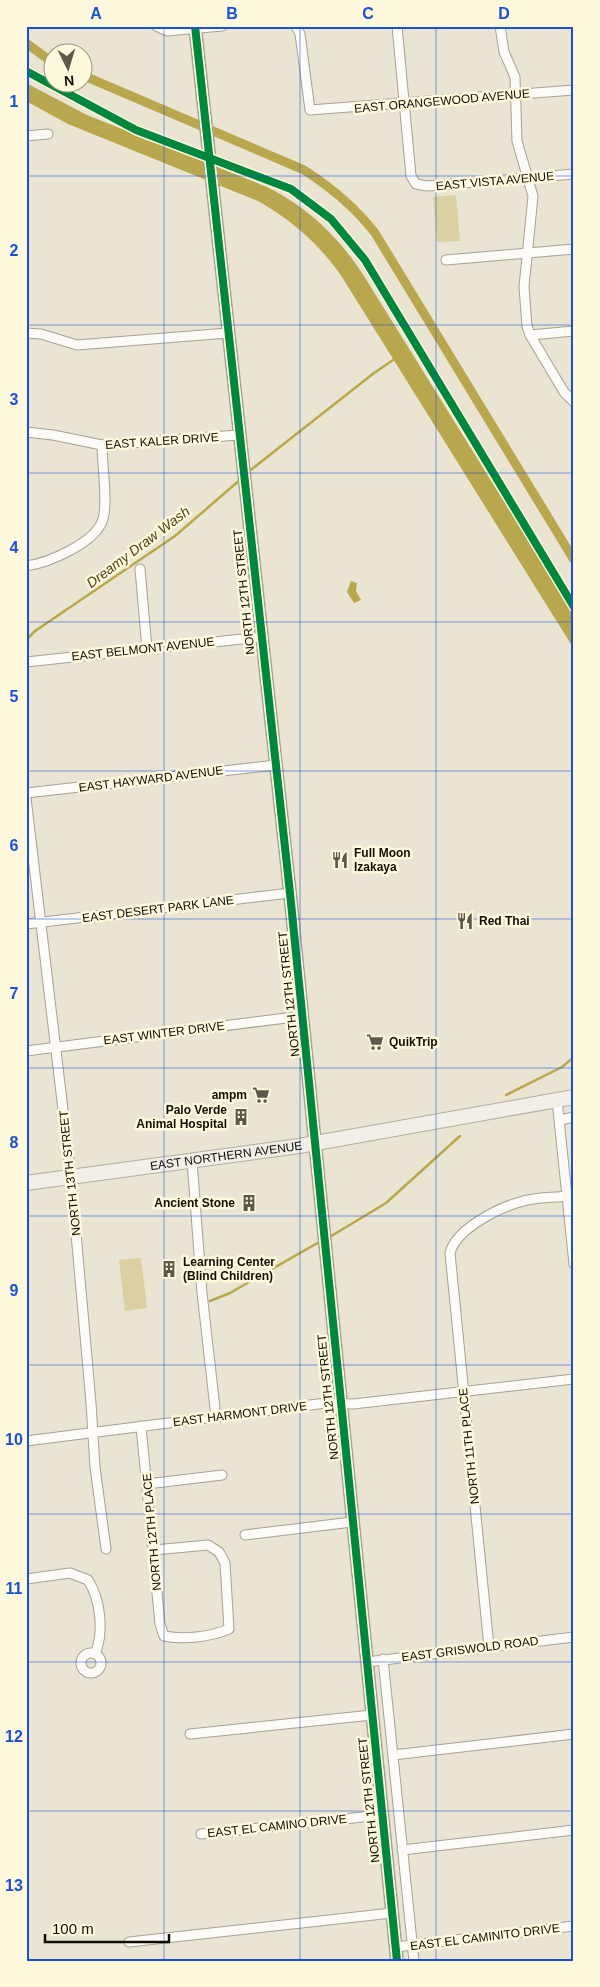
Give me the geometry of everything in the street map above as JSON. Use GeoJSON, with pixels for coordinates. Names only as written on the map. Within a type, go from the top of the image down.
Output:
{"type":"FeatureCollection","features":[{"type":"Feature","properties":{"kind":"main road","name":"EAST NORTHERN AVENUE"},"geometry":{"type":"LineString","coordinates":[[26,1183],[315,1143],[574,1097]]}},
{"type":"Feature","properties":{"kind":"street"},"geometry":{"type":"LineString","coordinates":[[156,26],[167,31],[222,26]]}},
{"type":"Feature","properties":{"kind":"street","name":"EAST ORANGEWOOD AVENUE"},"geometry":{"type":"LineString","coordinates":[[296,26],[300,34],[310,110],[574,90]]}},
{"type":"Feature","properties":{"kind":"street"},"geometry":{"type":"LineString","coordinates":[[397,26],[406,103]]}},
{"type":"Feature","properties":{"kind":"street"},"geometry":{"type":"LineString","coordinates":[[500,26],[504,52],[515,76],[517,141],[533,196],[524,287],[527,326],[530,335],[564,392],[574,402]]}},
{"type":"Feature","properties":{"kind":"street","name":"NORTH 12TH STREET"},"geometry":{"type":"LineString","coordinates":[[195,27],[260,637],[290,892],[397,1961]]}},
{"type":"Feature","properties":{"kind":"street","name":"EAST VISTA AVENUE"},"geometry":{"type":"LineString","coordinates":[[406,103],[412,176],[416,184],[427,186],[574,174]]}},
{"type":"Feature","properties":{"kind":"street"},"geometry":{"type":"LineString","coordinates":[[26,136],[48,134]]}},
{"type":"Feature","properties":{"kind":"street"},"geometry":{"type":"LineString","coordinates":[[446,260],[574,249]]}},
{"type":"Feature","properties":{"kind":"street"},"geometry":{"type":"LineString","coordinates":[[530,335],[574,331]]}},
{"type":"Feature","properties":{"kind":"street"},"geometry":{"type":"LineString","coordinates":[[26,333],[41,334],[77,345],[228,333]]}},
{"type":"Feature","properties":{"kind":"street","name":"EAST KALER DRIVE"},"geometry":{"type":"LineString","coordinates":[[26,432],[53,435],[102,445],[239,435]]}},
{"type":"Feature","properties":{"kind":"street"},"geometry":{"type":"LineString","coordinates":[[26,566],[50,561],[65,553],[93,533],[106,520],[102,445]]}},
{"type":"Feature","properties":{"kind":"street"},"geometry":{"type":"LineString","coordinates":[[140,569],[147,649]]}},
{"type":"Feature","properties":{"kind":"street","name":"EAST BELMONT AVENUE"},"geometry":{"type":"LineString","coordinates":[[26,662],[260,637]]}},
{"type":"Feature","properties":{"kind":"street","name":"EAST HAYWARD AVENUE"},"geometry":{"type":"LineString","coordinates":[[26,794],[276,765]]}},
{"type":"Feature","properties":{"kind":"street","name":"NORTH 13TH STREET"},"geometry":{"type":"LineString","coordinates":[[26,798],[71,1177],[94,1432],[95,1467],[106,1549]]}},
{"type":"Feature","properties":{"kind":"street","name":"EAST DESERT PARK LANE"},"geometry":{"type":"LineString","coordinates":[[26,924],[290,892]]}},
{"type":"Feature","properties":{"kind":"street","name":"EAST WINTER DRIVE"},"geometry":{"type":"LineString","coordinates":[[26,1051],[302,1016]]}},
{"type":"Feature","properties":{"kind":"street"},"geometry":{"type":"LineString","coordinates":[[558,1100],[567,1196],[571,1206],[574,1264]]}},
{"type":"Feature","properties":{"kind":"street"},"geometry":{"type":"LineString","coordinates":[[560,1120],[574,1117]]}},
{"type":"Feature","properties":{"kind":"street"},"geometry":{"type":"LineString","coordinates":[[192,1161],[202,1293],[216,1417]]}},
{"type":"Feature","properties":{"kind":"street","name":"NORTH 11TH PLACE"},"geometry":{"type":"LineString","coordinates":[[489,1647],[450,1262],[452,1246],[466,1229],[509,1206],[522,1201],[567,1196]]}},
{"type":"Feature","properties":{"kind":"street","name":"EAST HARMONT DRIVE"},"geometry":{"type":"LineString","coordinates":[[26,1441],[326,1403],[353,1404],[574,1379]]}},
{"type":"Feature","properties":{"kind":"street","name":"NORTH 12TH PLACE"},"geometry":{"type":"LineString","coordinates":[[141,1426],[160,1624],[164,1636],[174,1638],[210,1635],[229,1629],[225,1563],[219,1552],[208,1544],[154,1550]]}},
{"type":"Feature","properties":{"kind":"street"},"geometry":{"type":"LineString","coordinates":[[148,1484],[222,1476]]}},
{"type":"Feature","properties":{"kind":"street"},"geometry":{"type":"LineString","coordinates":[[245,1535],[352,1522]]}},
{"type":"Feature","properties":{"kind":"street"},"geometry":{"type":"LineString","coordinates":[[26,1579],[70,1574],[88,1580],[97,1599],[100,1642],[95,1654]]}},
{"type":"Feature","properties":{"kind":"street","name":"EAST GRISWOLD ROAD"},"geometry":{"type":"LineString","coordinates":[[367,1662],[574,1637]]}},
{"type":"Feature","properties":{"kind":"street"},"geometry":{"type":"LineString","coordinates":[[383,1659],[414,1961]]}},
{"type":"Feature","properties":{"kind":"street"},"geometry":{"type":"LineString","coordinates":[[190,1734],[372,1715]]}},
{"type":"Feature","properties":{"kind":"street"},"geometry":{"type":"LineString","coordinates":[[393,1755],[574,1734]]}},
{"type":"Feature","properties":{"kind":"street","name":"EAST EL CAMINO DRIVE"},"geometry":{"type":"LineString","coordinates":[[201,1834],[382,1815]]}},
{"type":"Feature","properties":{"kind":"street"},"geometry":{"type":"LineString","coordinates":[[402,1850],[574,1830]]}},
{"type":"Feature","properties":{"kind":"street"},"geometry":{"type":"LineString","coordinates":[[129,1942],[392,1913]]}},
{"type":"Feature","properties":{"kind":"street","name":"EAST EL CAMINITO DRIVE"},"geometry":{"type":"LineString","coordinates":[[396,1948],[574,1926]]}},
{"type":"Feature","properties":{"kind":"shaded area"},"geometry":{"type":"Polygon","coordinates":[[[26,83],[87,115],[267,187],[308,213],[332,234],[362,273],[574,614],[574,649],[342,277],[315,244],[294,225],[258,201],[68,124],[26,101],[26,83]]]}},
{"type":"Feature","properties":{"kind":"shaded area"},"geometry":{"type":"Polygon","coordinates":[[[456,195],[460,241],[437,242],[433,197],[456,195]]]}},
{"type":"Feature","properties":{"kind":"shaded area"},"geometry":{"type":"Polygon","coordinates":[[[351,581],[357,583],[356,591],[361,600],[354,603],[347,592],[351,581]]]}},
{"type":"Feature","properties":{"kind":"shaded area"},"geometry":{"type":"Polygon","coordinates":[[[141,1258],[147,1308],[125,1311],[119,1260],[141,1258]]]}},
{"type":"Feature","properties":{"kind":"waterway"},"geometry":{"type":"LineString","coordinates":[[26,43],[42,55]]}},
{"type":"Feature","properties":{"kind":"waterway"},"geometry":{"type":"LineString","coordinates":[[92,79],[304,170],[351,206],[375,233],[574,560]]}},
{"type":"Feature","properties":{"kind":"waterway","name":"Dreamy Draw Wash"},"geometry":{"type":"LineString","coordinates":[[248,472],[374,373],[396,358]]}},
{"type":"Feature","properties":{"kind":"waterway","name":"Dreamy Draw Wash"},"geometry":{"type":"LineString","coordinates":[[26,640],[35,631],[175,536],[241,479]]}},
{"type":"Feature","properties":{"kind":"waterway"},"geometry":{"type":"LineString","coordinates":[[506,1095],[562,1067],[574,1057]]}},
{"type":"Feature","properties":{"kind":"waterway"},"geometry":{"type":"LineString","coordinates":[[328,1238],[386,1203],[460,1136]]}},
{"type":"Feature","properties":{"kind":"waterway"},"geometry":{"type":"LineString","coordinates":[[210,1301],[230,1293],[321,1241]]}},
{"type":"Feature","properties":{"kind":"cycle path"},"geometry":{"type":"LineString","coordinates":[[195,26],[290,893],[397,1961]]}},
{"type":"Feature","properties":{"kind":"cycle path"},"geometry":{"type":"LineString","coordinates":[[26,71],[136,130],[291,189],[331,219],[365,260],[574,607]]}},
{"type":"Feature","properties":{"kind":"place","name":"Full Moon Izakaya"},"geometry":{"type":"Point","coordinates":[340,860]}},
{"type":"Feature","properties":{"kind":"place","name":"Red Thai"},"geometry":{"type":"Point","coordinates":[465,921]}},
{"type":"Feature","properties":{"kind":"place","name":"QuikTrip"},"geometry":{"type":"Point","coordinates":[375,1042]}},
{"type":"Feature","properties":{"kind":"place","name":"ampm"},"geometry":{"type":"Point","coordinates":[261,1095]}},
{"type":"Feature","properties":{"kind":"place","name":"Palo Verde Animal Hospital"},"geometry":{"type":"Point","coordinates":[241,1117]}},
{"type":"Feature","properties":{"kind":"place","name":"Ancient Stone"},"geometry":{"type":"Point","coordinates":[249,1203]}},
{"type":"Feature","properties":{"kind":"place","name":"Learning Center (Blind Children)"},"geometry":{"type":"Point","coordinates":[169,1269]}}]}
